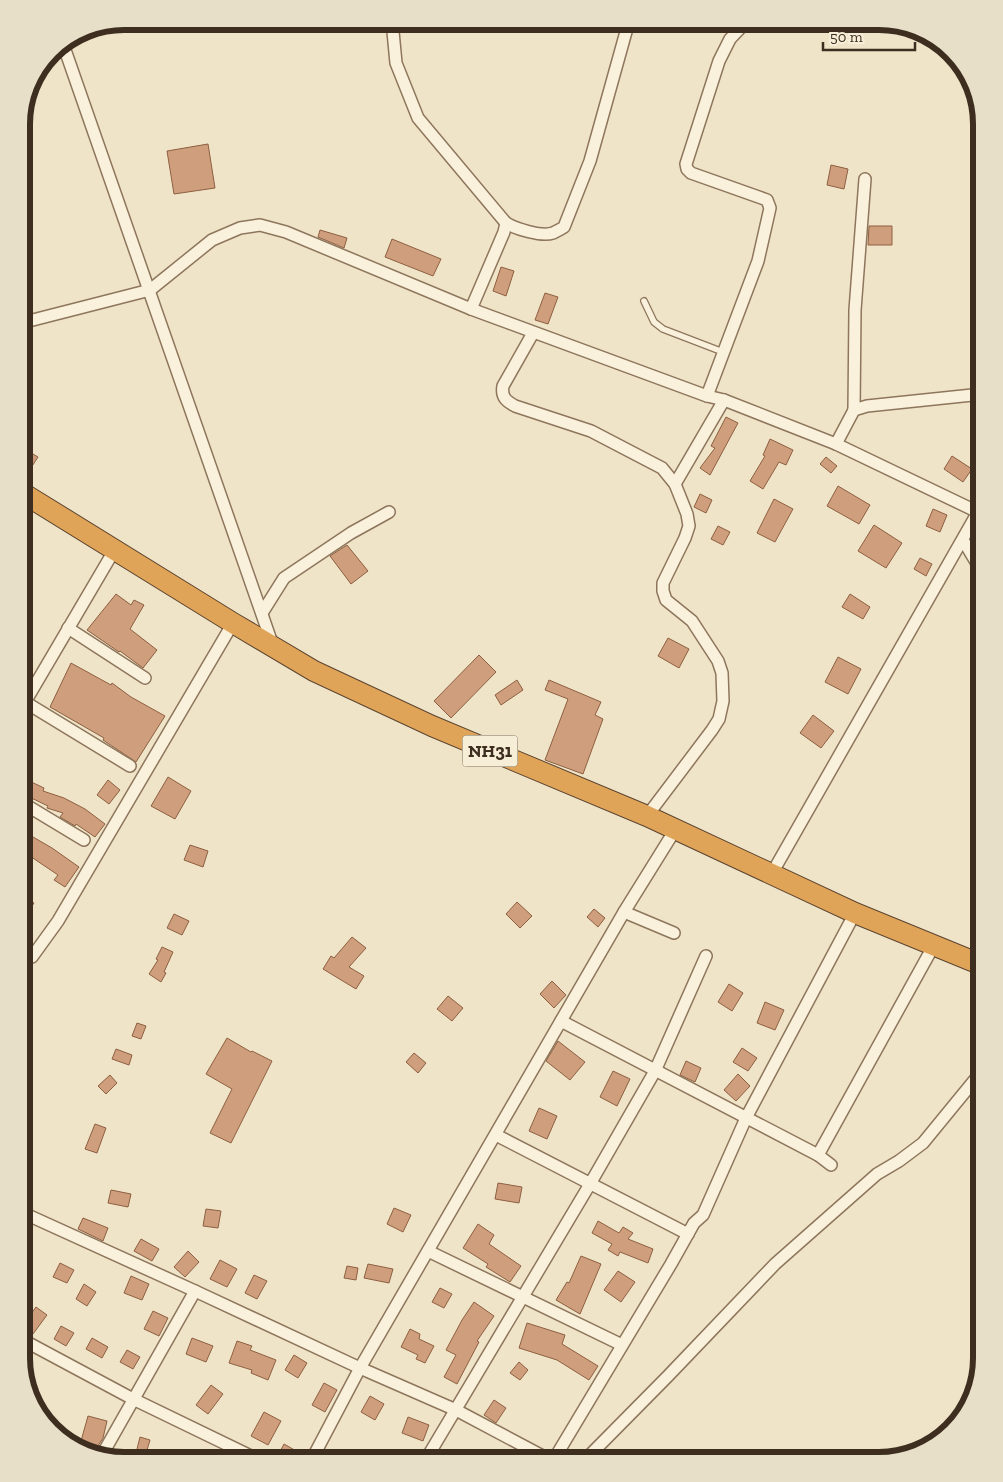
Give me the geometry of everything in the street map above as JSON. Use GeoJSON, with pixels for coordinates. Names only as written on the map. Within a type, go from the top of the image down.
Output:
{"type":"FeatureCollection","features":[{"type":"Feature","properties":{"kind":"highway","name":"NH31"},"geometry":{"type":"LineString","coordinates":[[30,497],[314,671],[432,726],[647,816],[771,875],[973,961]]}},
{"type":"Feature","properties":{"kind":"street"},"geometry":{"type":"LineString","coordinates":[[393,30],[396,63],[418,118],[506,223],[517,229],[545,234],[564,227],[590,161],[626,30]]}},
{"type":"Feature","properties":{"kind":"street"},"geometry":{"type":"LineString","coordinates":[[706,396],[758,261],[770,208],[767,200],[692,174],[687,169],[686,164],[720,61],[730,39],[738,30]]}},
{"type":"Feature","properties":{"kind":"street"},"geometry":{"type":"LineString","coordinates":[[65,51],[273,646]]}},
{"type":"Feature","properties":{"kind":"street"},"geometry":{"type":"LineString","coordinates":[[836,444],[854,410],[855,310],[865,178]]}},
{"type":"Feature","properties":{"kind":"street"},"geometry":{"type":"LineString","coordinates":[[471,309],[504,232],[506,223]]}},
{"type":"Feature","properties":{"kind":"street"},"geometry":{"type":"LineString","coordinates":[[30,321],[150,290],[212,240],[240,228],[260,225],[286,232],[533,333],[706,396],[724,400],[836,444],[973,510]]}},
{"type":"Feature","properties":{"kind":"street"},"geometry":{"type":"LineString","coordinates":[[533,333],[504,386],[502,392],[506,401],[515,406],[591,431],[662,468],[675,484],[687,514],[689,526],[664,583],[663,591],[666,600],[692,622],[718,661],[722,673],[723,701],[719,719],[712,730],[647,816]]}},
{"type":"Feature","properties":{"kind":"street"},"geometry":{"type":"LineString","coordinates":[[854,410],[867,406],[973,395]]}},
{"type":"Feature","properties":{"kind":"street"},"geometry":{"type":"LineString","coordinates":[[675,484],[724,400]]}},
{"type":"Feature","properties":{"kind":"street"},"geometry":{"type":"LineString","coordinates":[[262,613],[284,578],[351,533],[389,512]]}},
{"type":"Feature","properties":{"kind":"street"},"geometry":{"type":"LineString","coordinates":[[771,875],[973,524]]}},
{"type":"Feature","properties":{"kind":"street"},"geometry":{"type":"LineString","coordinates":[[962,540],[973,558]]}},
{"type":"Feature","properties":{"kind":"street"},"geometry":{"type":"LineString","coordinates":[[30,693],[115,549]]}},
{"type":"Feature","properties":{"kind":"street"},"geometry":{"type":"LineString","coordinates":[[30,958],[58,921],[233,623]]}},
{"type":"Feature","properties":{"kind":"street"},"geometry":{"type":"LineString","coordinates":[[68,628],[145,678]]}},
{"type":"Feature","properties":{"kind":"street"},"geometry":{"type":"LineString","coordinates":[[30,709],[130,766]]}},
{"type":"Feature","properties":{"kind":"street"},"geometry":{"type":"LineString","coordinates":[[30,807],[84,840]]}},
{"type":"Feature","properties":{"kind":"street"},"geometry":{"type":"LineString","coordinates":[[315,1452],[360,1368],[624,912],[675,830]]}},
{"type":"Feature","properties":{"kind":"street"},"geometry":{"type":"LineString","coordinates":[[624,912],[674,933]]}},
{"type":"Feature","properties":{"kind":"street"},"geometry":{"type":"LineString","coordinates":[[558,1452],[694,1223],[703,1215],[746,1118],[855,912]]}},
{"type":"Feature","properties":{"kind":"street"},"geometry":{"type":"LineString","coordinates":[[818,1155],[934,945]]}},
{"type":"Feature","properties":{"kind":"street"},"geometry":{"type":"LineString","coordinates":[[430,1452],[524,1297],[655,1071],[706,956]]}},
{"type":"Feature","properties":{"kind":"street"},"geometry":{"type":"LineString","coordinates":[[561,1021],[818,1155],[831,1165]]}},
{"type":"Feature","properties":{"kind":"street"},"geometry":{"type":"LineString","coordinates":[[593,1452],[774,1264],[876,1174],[899,1161],[923,1143],[973,1082]]}},
{"type":"Feature","properties":{"kind":"street"},"geometry":{"type":"LineString","coordinates":[[496,1135],[688,1234]]}},
{"type":"Feature","properties":{"kind":"street"},"geometry":{"type":"LineString","coordinates":[[30,1216],[195,1290],[360,1368],[456,1410],[536,1452]]}},
{"type":"Feature","properties":{"kind":"street"},"geometry":{"type":"LineString","coordinates":[[428,1252],[622,1345]]}},
{"type":"Feature","properties":{"kind":"street"},"geometry":{"type":"LineString","coordinates":[[105,1450],[195,1290]]}},
{"type":"Feature","properties":{"kind":"street"},"geometry":{"type":"LineString","coordinates":[[30,1344],[133,1399],[243,1452]]}},
{"type":"Feature","properties":{"kind":"lane"},"geometry":{"type":"LineString","coordinates":[[644,301],[654,322],[663,329],[723,352]]}},
{"type":"Feature","properties":{"kind":"building"},"geometry":{"type":"Polygon","coordinates":[[[208,144],[215,188],[174,194],[167,151],[208,144]]]}},
{"type":"Feature","properties":{"kind":"building"},"geometry":{"type":"Polygon","coordinates":[[[831,165],[848,169],[844,189],[827,185],[831,165]]]}},
{"type":"Feature","properties":{"kind":"building"},"geometry":{"type":"Polygon","coordinates":[[[869,226],[892,226],[892,245],[868,245],[869,226]]]}},
{"type":"Feature","properties":{"kind":"building"},"geometry":{"type":"Polygon","coordinates":[[[320,230],[347,238],[344,248],[318,237],[320,230]]]}},
{"type":"Feature","properties":{"kind":"building"},"geometry":{"type":"Polygon","coordinates":[[[392,239],[441,259],[433,276],[385,257],[392,239]]]}},
{"type":"Feature","properties":{"kind":"building"},"geometry":{"type":"Polygon","coordinates":[[[501,267],[514,271],[506,296],[493,291],[501,267]]]}},
{"type":"Feature","properties":{"kind":"building"},"geometry":{"type":"Polygon","coordinates":[[[545,293],[558,297],[548,324],[535,320],[545,293]]]}},
{"type":"Feature","properties":{"kind":"building"},"geometry":{"type":"Polygon","coordinates":[[[726,417],[738,423],[710,475],[700,468],[715,448],[711,446],[726,417]]]}},
{"type":"Feature","properties":{"kind":"building"},"geometry":{"type":"Polygon","coordinates":[[[770,439],[793,450],[786,465],[779,462],[763,489],[750,481],[765,456],[763,455],[770,439]]]}},
{"type":"Feature","properties":{"kind":"building"},"geometry":{"type":"Polygon","coordinates":[[[30,452],[38,457],[30,469],[30,452]]]}},
{"type":"Feature","properties":{"kind":"building"},"geometry":{"type":"Polygon","coordinates":[[[952,456],[972,469],[963,482],[944,469],[952,456]]]}},
{"type":"Feature","properties":{"kind":"building"},"geometry":{"type":"Polygon","coordinates":[[[826,457],[837,466],[831,473],[820,464],[826,457]]]}},
{"type":"Feature","properties":{"kind":"building"},"geometry":{"type":"Polygon","coordinates":[[[838,486],[870,505],[859,524],[827,506],[838,486]]]}},
{"type":"Feature","properties":{"kind":"building"},"geometry":{"type":"Polygon","coordinates":[[[700,494],[712,500],[706,513],[694,507],[700,494]]]}},
{"type":"Feature","properties":{"kind":"building"},"geometry":{"type":"Polygon","coordinates":[[[774,499],[793,509],[775,542],[757,533],[774,499]]]}},
{"type":"Feature","properties":{"kind":"building"},"geometry":{"type":"Polygon","coordinates":[[[933,509],[947,515],[940,532],[926,526],[933,509]]]}},
{"type":"Feature","properties":{"kind":"building"},"geometry":{"type":"Polygon","coordinates":[[[874,525],[902,543],[886,568],[858,551],[874,525]]]}},
{"type":"Feature","properties":{"kind":"building"},"geometry":{"type":"Polygon","coordinates":[[[718,526],[730,532],[723,545],[711,539],[718,526]]]}},
{"type":"Feature","properties":{"kind":"building"},"geometry":{"type":"Polygon","coordinates":[[[347,545],[368,571],[351,584],[330,556],[347,545]]]}},
{"type":"Feature","properties":{"kind":"building"},"geometry":{"type":"Polygon","coordinates":[[[920,558],[932,564],[926,576],[914,569],[920,558]]]}},
{"type":"Feature","properties":{"kind":"building"},"geometry":{"type":"Polygon","coordinates":[[[116,594],[131,605],[134,600],[144,605],[130,629],[157,650],[143,668],[87,630],[116,594]]]}},
{"type":"Feature","properties":{"kind":"building"},"geometry":{"type":"Polygon","coordinates":[[[850,594],[870,607],[863,619],[842,607],[850,594]]]}},
{"type":"Feature","properties":{"kind":"building"},"geometry":{"type":"Polygon","coordinates":[[[668,638],[689,649],[679,668],[658,656],[668,638]]]}},
{"type":"Feature","properties":{"kind":"building"},"geometry":{"type":"Polygon","coordinates":[[[479,655],[496,672],[451,718],[434,701],[479,655]]]}},
{"type":"Feature","properties":{"kind":"building"},"geometry":{"type":"Polygon","coordinates":[[[838,657],[861,669],[848,694],[825,682],[838,657]]]}},
{"type":"Feature","properties":{"kind":"building"},"geometry":{"type":"Polygon","coordinates":[[[71,663],[111,685],[112,683],[131,697],[165,716],[136,762],[103,740],[104,738],[50,707],[71,663]]]}},
{"type":"Feature","properties":{"kind":"building"},"geometry":{"type":"Polygon","coordinates":[[[517,680],[523,690],[501,705],[495,695],[517,680]]]}},
{"type":"Feature","properties":{"kind":"building"},"geometry":{"type":"Polygon","coordinates":[[[549,680],[601,702],[595,715],[603,719],[583,774],[545,760],[568,699],[545,690],[549,680]]]}},
{"type":"Feature","properties":{"kind":"building"},"geometry":{"type":"Polygon","coordinates":[[[813,715],[834,731],[821,748],[800,733],[813,715]]]}},
{"type":"Feature","properties":{"kind":"building"},"geometry":{"type":"Polygon","coordinates":[[[168,777],[191,791],[175,819],[151,806],[168,777]]]}},
{"type":"Feature","properties":{"kind":"building"},"geometry":{"type":"Polygon","coordinates":[[[108,780],[120,790],[109,804],[97,795],[108,780]]]}},
{"type":"Feature","properties":{"kind":"building"},"geometry":{"type":"Polygon","coordinates":[[[30,781],[44,788],[43,791],[64,798],[85,809],[105,824],[95,837],[76,824],[75,826],[60,817],[63,813],[47,808],[48,806],[30,797],[30,781]]]}},
{"type":"Feature","properties":{"kind":"building"},"geometry":{"type":"Polygon","coordinates":[[[30,835],[79,867],[65,887],[54,880],[58,875],[30,856],[30,835]]]}},
{"type":"Feature","properties":{"kind":"building"},"geometry":{"type":"Polygon","coordinates":[[[190,845],[208,851],[203,867],[184,860],[190,845]]]}},
{"type":"Feature","properties":{"kind":"building"},"geometry":{"type":"Polygon","coordinates":[[[30,901],[34,903],[30,909],[30,901]]]}},
{"type":"Feature","properties":{"kind":"building"},"geometry":{"type":"Polygon","coordinates":[[[517,902],[532,916],[520,928],[506,914],[517,902]]]}},
{"type":"Feature","properties":{"kind":"building"},"geometry":{"type":"Polygon","coordinates":[[[594,909],[605,918],[598,927],[587,917],[594,909]]]}},
{"type":"Feature","properties":{"kind":"building"},"geometry":{"type":"Polygon","coordinates":[[[174,914],[189,921],[182,935],[167,928],[174,914]]]}},
{"type":"Feature","properties":{"kind":"building"},"geometry":{"type":"Polygon","coordinates":[[[352,937],[366,948],[349,967],[364,976],[356,989],[323,969],[331,956],[334,958],[352,937]]]}},
{"type":"Feature","properties":{"kind":"building"},"geometry":{"type":"Polygon","coordinates":[[[162,947],[173,952],[161,982],[149,974],[158,960],[156,959],[162,947]]]}},
{"type":"Feature","properties":{"kind":"building"},"geometry":{"type":"Polygon","coordinates":[[[552,981],[566,995],[554,1008],[540,994],[552,981]]]}},
{"type":"Feature","properties":{"kind":"building"},"geometry":{"type":"Polygon","coordinates":[[[729,984],[743,993],[732,1011],[718,1002],[729,984]]]}},
{"type":"Feature","properties":{"kind":"building"},"geometry":{"type":"Polygon","coordinates":[[[448,996],[463,1008],[452,1021],[437,1009],[448,996]]]}},
{"type":"Feature","properties":{"kind":"building"},"geometry":{"type":"Polygon","coordinates":[[[765,1002],[784,1010],[775,1030],[757,1023],[765,1002]]]}},
{"type":"Feature","properties":{"kind":"building"},"geometry":{"type":"Polygon","coordinates":[[[137,1023],[146,1026],[141,1039],[132,1036],[137,1023]]]}},
{"type":"Feature","properties":{"kind":"building"},"geometry":{"type":"Polygon","coordinates":[[[227,1038],[251,1052],[272,1061],[231,1143],[210,1133],[232,1089],[206,1074],[227,1038]]]}},
{"type":"Feature","properties":{"kind":"building"},"geometry":{"type":"Polygon","coordinates":[[[558,1041],[585,1062],[570,1080],[546,1061],[558,1041]]]}},
{"type":"Feature","properties":{"kind":"building"},"geometry":{"type":"Polygon","coordinates":[[[742,1048],[757,1058],[748,1071],[733,1062],[742,1048]]]}},
{"type":"Feature","properties":{"kind":"building"},"geometry":{"type":"Polygon","coordinates":[[[116,1049],[132,1055],[129,1065],[112,1059],[116,1049]]]}},
{"type":"Feature","properties":{"kind":"building"},"geometry":{"type":"Polygon","coordinates":[[[414,1053],[426,1063],[418,1073],[406,1062],[414,1053]]]}},
{"type":"Feature","properties":{"kind":"building"},"geometry":{"type":"Polygon","coordinates":[[[686,1061],[701,1068],[695,1082],[680,1075],[686,1061]]]}},
{"type":"Feature","properties":{"kind":"building"},"geometry":{"type":"Polygon","coordinates":[[[613,1071],[630,1079],[617,1106],[600,1097],[613,1071]]]}},
{"type":"Feature","properties":{"kind":"building"},"geometry":{"type":"Polygon","coordinates":[[[738,1074],[750,1086],[736,1101],[724,1090],[738,1074]]]}},
{"type":"Feature","properties":{"kind":"building"},"geometry":{"type":"Polygon","coordinates":[[[110,1075],[117,1083],[106,1094],[98,1086],[110,1075]]]}},
{"type":"Feature","properties":{"kind":"building"},"geometry":{"type":"Polygon","coordinates":[[[539,1108],[557,1116],[547,1139],[529,1131],[539,1108]]]}},
{"type":"Feature","properties":{"kind":"building"},"geometry":{"type":"Polygon","coordinates":[[[95,1124],[106,1128],[97,1153],[85,1149],[95,1124]]]}},
{"type":"Feature","properties":{"kind":"building"},"geometry":{"type":"Polygon","coordinates":[[[498,1183],[522,1187],[519,1203],[495,1199],[498,1183]]]}},
{"type":"Feature","properties":{"kind":"building"},"geometry":{"type":"Polygon","coordinates":[[[111,1190],[131,1194],[128,1207],[108,1203],[111,1190]]]}},
{"type":"Feature","properties":{"kind":"building"},"geometry":{"type":"Polygon","coordinates":[[[394,1208],[411,1215],[403,1232],[387,1224],[394,1208]]]}},
{"type":"Feature","properties":{"kind":"building"},"geometry":{"type":"Polygon","coordinates":[[[206,1209],[221,1211],[218,1228],[203,1226],[206,1209]]]}},
{"type":"Feature","properties":{"kind":"building"},"geometry":{"type":"Polygon","coordinates":[[[83,1218],[108,1228],[103,1241],[78,1229],[83,1218]]]}},
{"type":"Feature","properties":{"kind":"building"},"geometry":{"type":"Polygon","coordinates":[[[598,1221],[619,1233],[623,1227],[633,1233],[628,1239],[653,1249],[648,1263],[620,1252],[618,1256],[608,1250],[612,1244],[592,1233],[598,1221]]]}},
{"type":"Feature","properties":{"kind":"building"},"geometry":{"type":"Polygon","coordinates":[[[478,1224],[494,1235],[489,1244],[521,1266],[510,1282],[486,1267],[488,1264],[463,1248],[478,1224]]]}},
{"type":"Feature","properties":{"kind":"building"},"geometry":{"type":"Polygon","coordinates":[[[141,1239],[159,1249],[152,1261],[134,1251],[141,1239]]]}},
{"type":"Feature","properties":{"kind":"building"},"geometry":{"type":"Polygon","coordinates":[[[188,1251],[199,1262],[185,1277],[174,1267],[188,1251]]]}},
{"type":"Feature","properties":{"kind":"building"},"geometry":{"type":"Polygon","coordinates":[[[581,1256],[601,1264],[580,1314],[556,1300],[567,1282],[569,1283],[581,1256]]]}},
{"type":"Feature","properties":{"kind":"building"},"geometry":{"type":"Polygon","coordinates":[[[220,1260],[237,1269],[227,1287],[210,1279],[220,1260]]]}},
{"type":"Feature","properties":{"kind":"building"},"geometry":{"type":"Polygon","coordinates":[[[60,1263],[74,1270],[67,1283],[53,1277],[60,1263]]]}},
{"type":"Feature","properties":{"kind":"building"},"geometry":{"type":"Polygon","coordinates":[[[368,1264],[393,1269],[389,1283],[364,1278],[368,1264]]]}},
{"type":"Feature","properties":{"kind":"building"},"geometry":{"type":"Polygon","coordinates":[[[347,1266],[358,1268],[356,1280],[344,1278],[347,1266]]]}},
{"type":"Feature","properties":{"kind":"building"},"geometry":{"type":"Polygon","coordinates":[[[618,1271],[635,1282],[621,1302],[604,1290],[618,1271]]]}},
{"type":"Feature","properties":{"kind":"building"},"geometry":{"type":"Polygon","coordinates":[[[254,1275],[267,1281],[257,1299],[245,1293],[254,1275]]]}},
{"type":"Feature","properties":{"kind":"building"},"geometry":{"type":"Polygon","coordinates":[[[131,1276],[149,1284],[142,1300],[124,1293],[131,1276]]]}},
{"type":"Feature","properties":{"kind":"building"},"geometry":{"type":"Polygon","coordinates":[[[84,1284],[96,1292],[87,1306],[76,1299],[84,1284]]]}},
{"type":"Feature","properties":{"kind":"building"},"geometry":{"type":"Polygon","coordinates":[[[440,1288],[452,1294],[444,1308],[432,1302],[440,1288]]]}},
{"type":"Feature","properties":{"kind":"building"},"geometry":{"type":"Polygon","coordinates":[[[474,1302],[494,1316],[477,1341],[479,1342],[457,1384],[444,1377],[456,1355],[446,1350],[474,1302]]]}},
{"type":"Feature","properties":{"kind":"building"},"geometry":{"type":"Polygon","coordinates":[[[36,1307],[47,1315],[33,1334],[30,1332],[30,1315],[36,1307]]]}},
{"type":"Feature","properties":{"kind":"building"},"geometry":{"type":"Polygon","coordinates":[[[153,1311],[168,1318],[159,1336],[144,1329],[153,1311]]]}},
{"type":"Feature","properties":{"kind":"building"},"geometry":{"type":"Polygon","coordinates":[[[527,1323],[565,1335],[562,1344],[598,1366],[589,1380],[557,1360],[519,1348],[527,1323]]]}},
{"type":"Feature","properties":{"kind":"building"},"geometry":{"type":"Polygon","coordinates":[[[61,1326],[74,1333],[66,1346],[54,1339],[61,1326]]]}},
{"type":"Feature","properties":{"kind":"building"},"geometry":{"type":"Polygon","coordinates":[[[410,1329],[420,1334],[419,1339],[434,1346],[425,1363],[416,1359],[418,1355],[401,1347],[410,1329]]]}},
{"type":"Feature","properties":{"kind":"building"},"geometry":{"type":"Polygon","coordinates":[[[92,1338],[108,1347],[102,1358],[86,1349],[92,1338]]]}},
{"type":"Feature","properties":{"kind":"building"},"geometry":{"type":"Polygon","coordinates":[[[192,1338],[213,1346],[206,1362],[186,1354],[192,1338]]]}},
{"type":"Feature","properties":{"kind":"building"},"geometry":{"type":"Polygon","coordinates":[[[237,1341],[252,1346],[250,1350],[276,1360],[268,1380],[251,1373],[252,1370],[229,1363],[237,1341]]]}},
{"type":"Feature","properties":{"kind":"building"},"geometry":{"type":"Polygon","coordinates":[[[127,1350],[140,1357],[133,1369],[120,1362],[127,1350]]]}},
{"type":"Feature","properties":{"kind":"building"},"geometry":{"type":"Polygon","coordinates":[[[294,1355],[307,1363],[298,1378],[285,1370],[294,1355]]]}},
{"type":"Feature","properties":{"kind":"building"},"geometry":{"type":"Polygon","coordinates":[[[519,1362],[528,1370],[520,1380],[510,1373],[519,1362]]]}},
{"type":"Feature","properties":{"kind":"building"},"geometry":{"type":"Polygon","coordinates":[[[324,1383],[337,1390],[325,1412],[312,1405],[324,1383]]]}},
{"type":"Feature","properties":{"kind":"building"},"geometry":{"type":"Polygon","coordinates":[[[211,1385],[223,1394],[208,1414],[196,1405],[211,1385]]]}},
{"type":"Feature","properties":{"kind":"building"},"geometry":{"type":"Polygon","coordinates":[[[370,1396],[384,1404],[375,1420],[361,1412],[370,1396]]]}},
{"type":"Feature","properties":{"kind":"building"},"geometry":{"type":"Polygon","coordinates":[[[494,1400],[506,1408],[496,1423],[484,1415],[494,1400]]]}},
{"type":"Feature","properties":{"kind":"building"},"geometry":{"type":"Polygon","coordinates":[[[264,1412],[281,1421],[268,1445],[251,1436],[264,1412]]]}},
{"type":"Feature","properties":{"kind":"building"},"geometry":{"type":"Polygon","coordinates":[[[88,1416],[107,1421],[103,1438],[97,1448],[81,1441],[88,1416]]]}},
{"type":"Feature","properties":{"kind":"building"},"geometry":{"type":"Polygon","coordinates":[[[408,1417],[429,1425],[423,1441],[402,1433],[408,1417]]]}},
{"type":"Feature","properties":{"kind":"building"},"geometry":{"type":"Polygon","coordinates":[[[140,1437],[150,1440],[146,1452],[136,1452],[140,1437]]]}},
{"type":"Feature","properties":{"kind":"building"},"geometry":{"type":"Polygon","coordinates":[[[284,1444],[298,1452],[280,1452],[284,1444]]]}}]}
